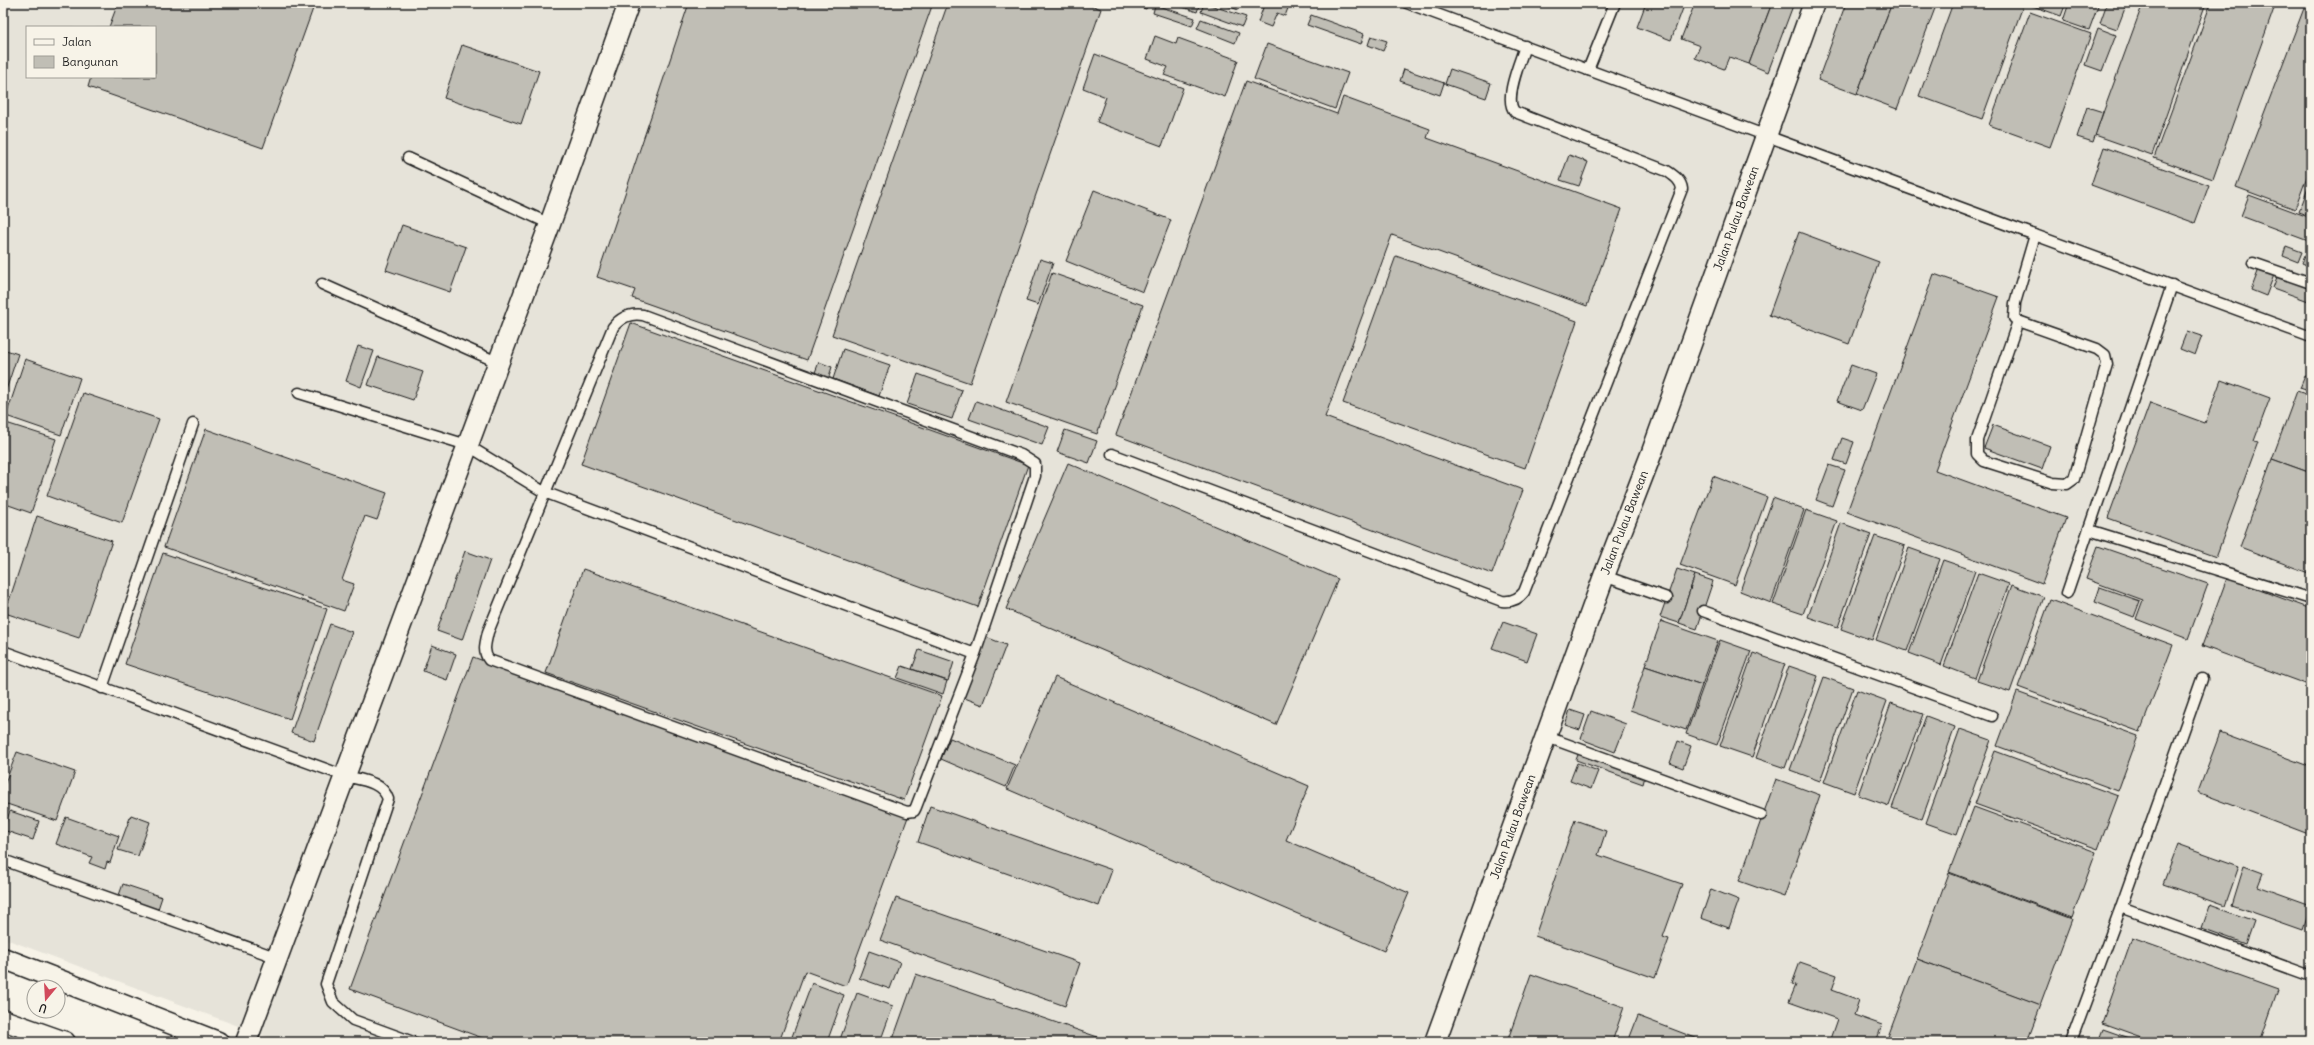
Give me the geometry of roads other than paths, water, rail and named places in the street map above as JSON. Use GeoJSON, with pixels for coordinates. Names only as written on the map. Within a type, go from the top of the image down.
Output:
{"type":"FeatureCollection","features":[{"type":"Feature","properties":{"kind":"street","name":"Jalan Pulau Bawean"},"geometry":{"type":"LineString","coordinates":[[1435,1042],[1547,737],[1604,576],[1652,452],[1814,3]]}},
{"type":"Feature","properties":{"kind":"street"},"geometry":{"type":"LineString","coordinates":[[246,1042],[497,362],[550,224],[627,4]]}},
{"type":"Feature","properties":{"kind":"street"},"geometry":{"type":"LineString","coordinates":[[3,958],[218,1042]]}},
{"type":"Feature","properties":{"kind":"street"},"geometry":{"type":"LineString","coordinates":[[3,1020],[65,1042]]}},
{"type":"Feature","properties":{"kind":"lane"},"geometry":{"type":"LineString","coordinates":[[1407,3],[2311,337]]}},
{"type":"Feature","properties":{"kind":"lane"},"geometry":{"type":"LineString","coordinates":[[1588,70],[1616,3]]}},
{"type":"Feature","properties":{"kind":"lane"},"geometry":{"type":"LineString","coordinates":[[1112,454],[1502,601],[1508,602],[1520,597],[1524,592],[1682,189],[1677,178],[1666,171],[1515,112],[1512,108],[1510,98],[1525,46]]}},
{"type":"Feature","properties":{"kind":"lane"},"geometry":{"type":"LineString","coordinates":[[408,158],[550,224]]}},
{"type":"Feature","properties":{"kind":"lane"},"geometry":{"type":"LineString","coordinates":[[2018,321],[1978,440],[1977,454],[1984,461],[2053,483],[2067,484],[2074,479],[2107,364],[2106,359],[2097,350],[2018,321],[2013,314],[2035,235]]}},
{"type":"Feature","properties":{"kind":"lane"},"geometry":{"type":"LineString","coordinates":[[2253,263],[2311,283]]}},
{"type":"Feature","properties":{"kind":"lane"},"geometry":{"type":"LineString","coordinates":[[322,284],[497,362]]}},
{"type":"Feature","properties":{"kind":"lane"},"geometry":{"type":"LineString","coordinates":[[2067,593],[2172,285]]}},
{"type":"Feature","properties":{"kind":"lane"},"geometry":{"type":"LineString","coordinates":[[635,314],[1021,455],[1035,464],[1035,476],[975,654],[916,807],[911,812],[489,660],[485,654],[488,632],[544,492],[613,327],[619,320],[635,314]]}},
{"type":"Feature","properties":{"kind":"lane"},"geometry":{"type":"LineString","coordinates":[[299,393],[467,445],[544,492],[975,654]]}},
{"type":"Feature","properties":{"kind":"lane"},"geometry":{"type":"LineString","coordinates":[[102,688],[193,424]]}},
{"type":"Feature","properties":{"kind":"lane"},"geometry":{"type":"LineString","coordinates":[[2089,530],[2311,599]]}},
{"type":"Feature","properties":{"kind":"lane"},"geometry":{"type":"LineString","coordinates":[[1604,576],[1667,598]]}},
{"type":"Feature","properties":{"kind":"lane"},"geometry":{"type":"LineString","coordinates":[[1703,611],[1992,716]]}},
{"type":"Feature","properties":{"kind":"lane"},"geometry":{"type":"LineString","coordinates":[[3,651],[345,776],[376,784],[385,790],[388,799],[326,984],[333,1002],[353,1020],[413,1042]]}},
{"type":"Feature","properties":{"kind":"lane"},"geometry":{"type":"LineString","coordinates":[[2071,1042],[2122,907],[2202,679]]}},
{"type":"Feature","properties":{"kind":"lane"},"geometry":{"type":"LineString","coordinates":[[1547,737],[1761,815]]}},
{"type":"Feature","properties":{"kind":"lane"},"geometry":{"type":"LineString","coordinates":[[3,860],[278,958]]}},
{"type":"Feature","properties":{"kind":"lane"},"geometry":{"type":"LineString","coordinates":[[2122,907],[2310,974]]}}]}
